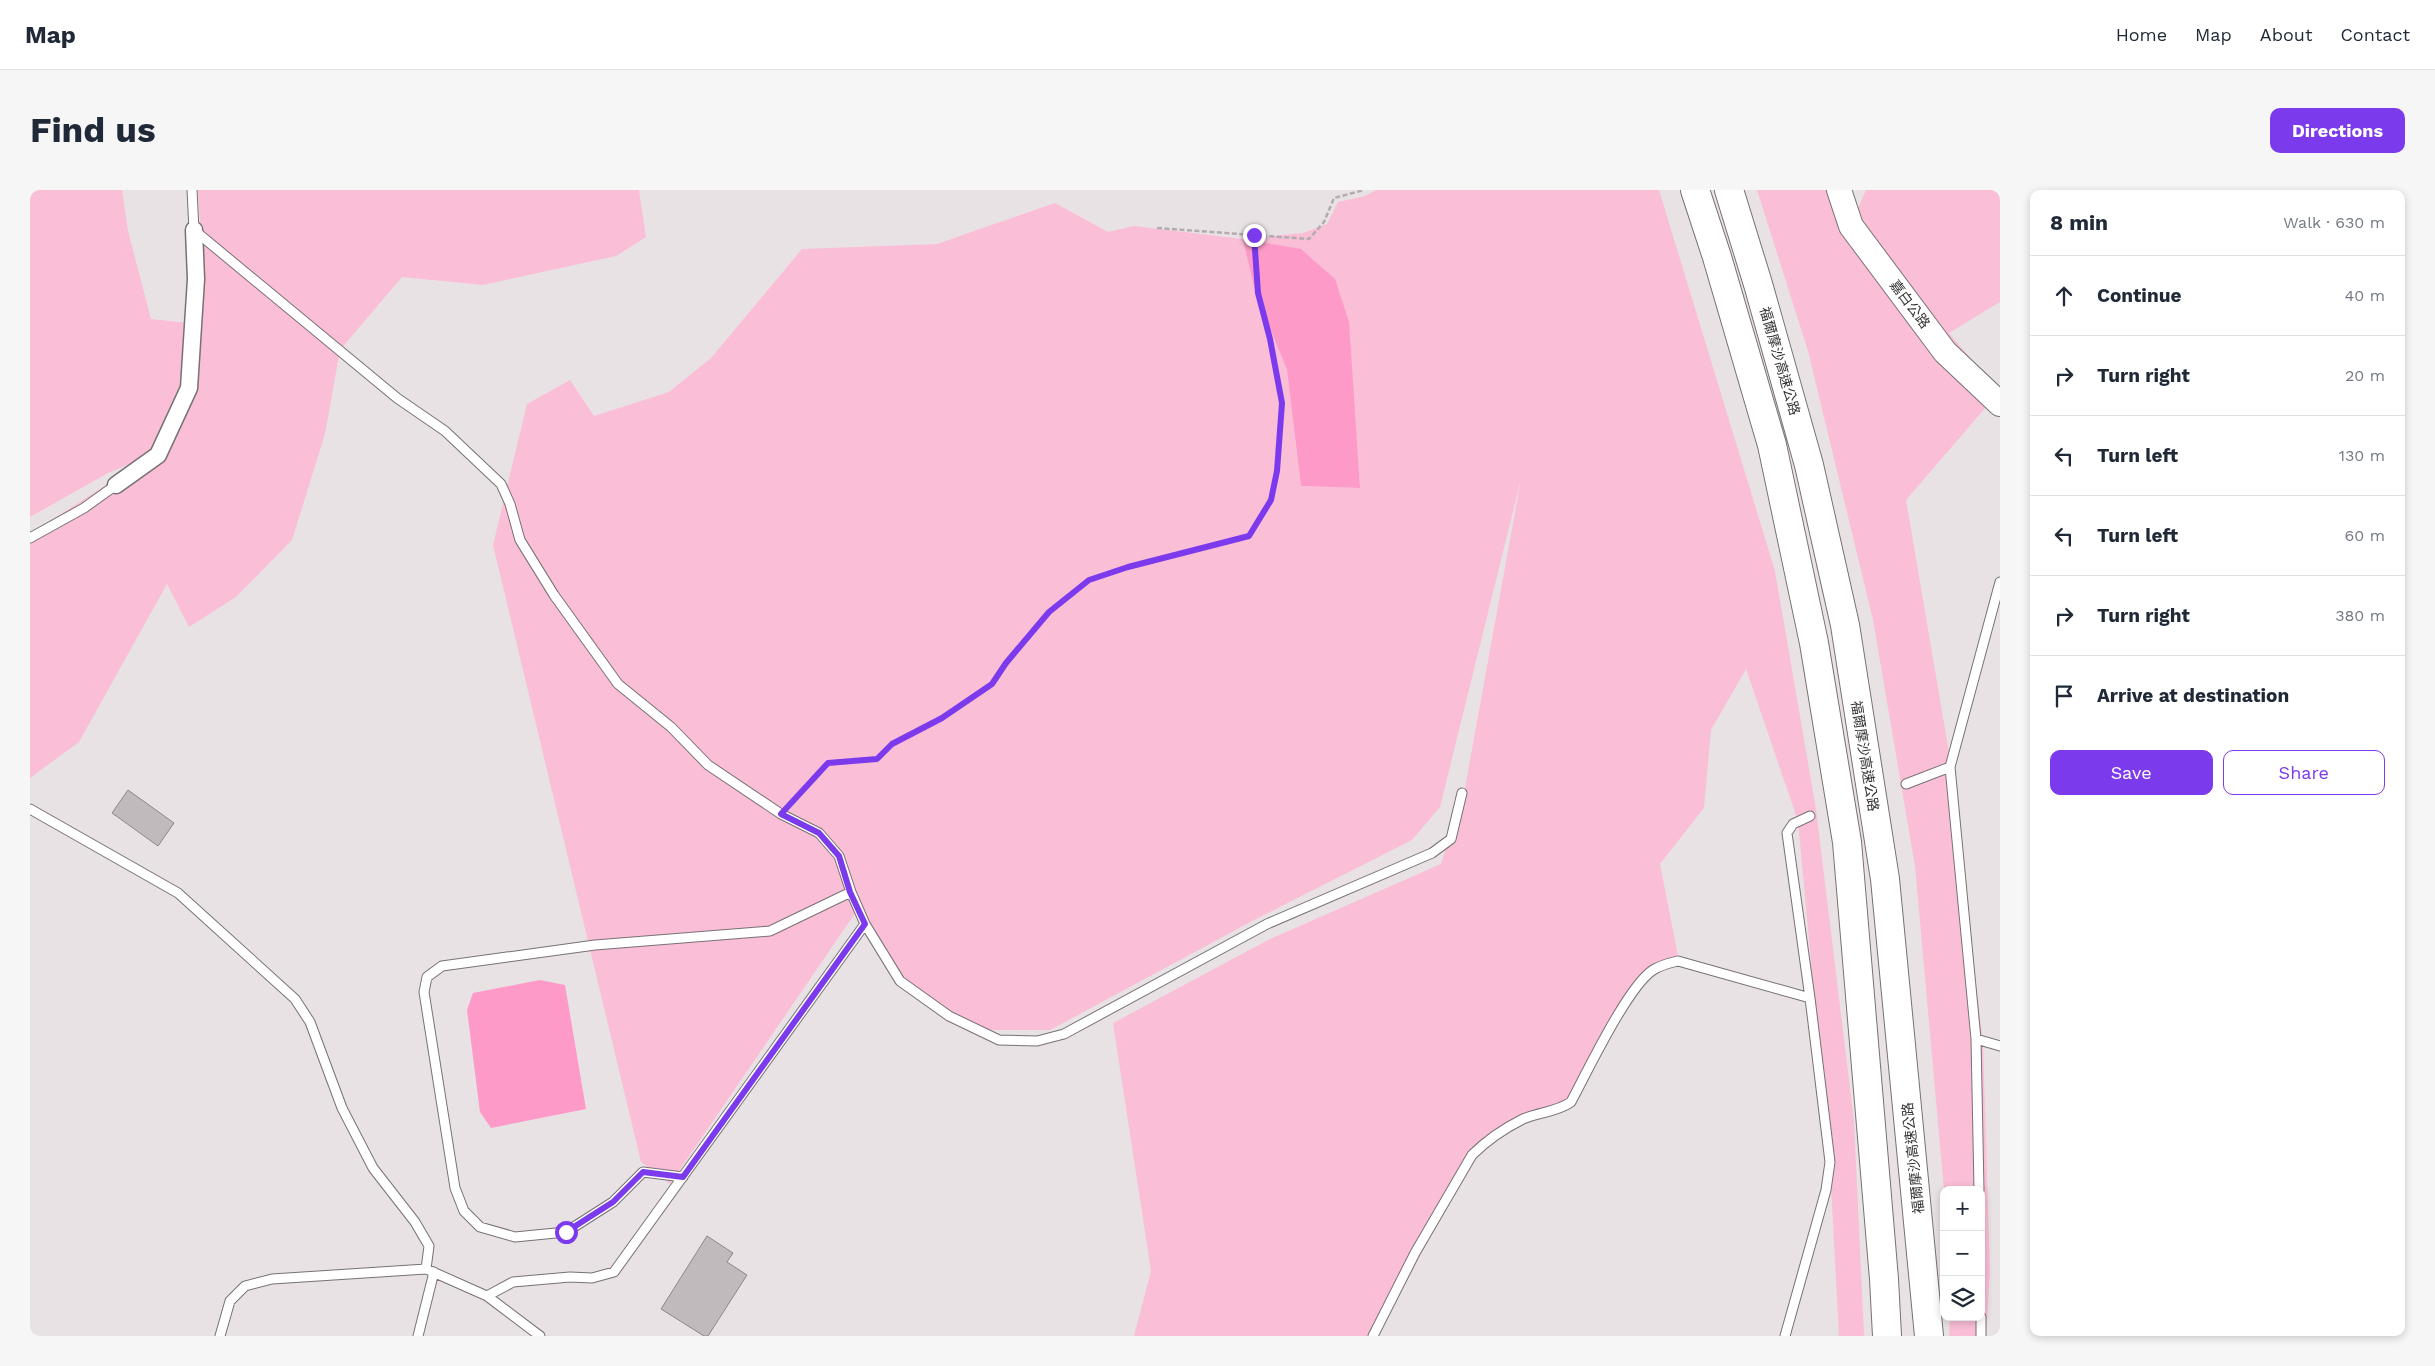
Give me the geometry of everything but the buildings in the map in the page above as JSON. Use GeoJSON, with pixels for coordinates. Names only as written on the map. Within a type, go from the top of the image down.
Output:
{"type":"FeatureCollection","features":[{"type":"Feature","properties":{"kind":"highway"},"geometry":{"type":"LineString","coordinates":[[1695,190],[1717,257],[1772,445],[1814,643],[1847,842],[1864,1026],[1887,1336]]}},
{"type":"Feature","properties":{"kind":"highway","name":"福爾摩沙高速公路"},"geometry":{"type":"LineString","coordinates":[[1729,190],[1758,284],[1808,465],[1845,625],[1885,879],[1929,1336]]}},
{"type":"Feature","properties":{"kind":"main road","name":"嘉白公路"},"geometry":{"type":"LineString","coordinates":[[1839,190],[1851,226],[1945,352],[2000,404]]}},
{"type":"Feature","properties":{"kind":"street"},"geometry":{"type":"LineString","coordinates":[[116,485],[158,455],[189,388],[196,278],[194,230]]}},
{"type":"Feature","properties":{"kind":"lane"},"geometry":{"type":"LineString","coordinates":[[192,190],[194,230],[397,398],[445,431],[501,484],[510,504],[520,540],[554,595],[618,684],[671,727],[708,765],[781,814],[819,833],[839,856],[850,892],[865,924],[900,982],[949,1016],[999,1040],[1037,1041],[1064,1034],[1267,924],[1432,852],[1452,839],[1462,793]]}},
{"type":"Feature","properties":{"kind":"lane"},"geometry":{"type":"LineString","coordinates":[[30,538],[84,508],[116,485]]}},
{"type":"Feature","properties":{"kind":"lane"},"geometry":{"type":"LineString","coordinates":[[1979,1186],[1976,1039],[1950,767],[2000,582]]}},
{"type":"Feature","properties":{"kind":"lane"},"geometry":{"type":"LineString","coordinates":[[1906,784],[1950,767]]}},
{"type":"Feature","properties":{"kind":"lane"},"geometry":{"type":"LineString","coordinates":[[30,809],[178,893],[295,999],[310,1022],[342,1108],[373,1168],[415,1222],[429,1246],[430,1271],[418,1336]]}},
{"type":"Feature","properties":{"kind":"lane"},"geometry":{"type":"LineString","coordinates":[[1785,1336],[1826,1190],[1830,1162],[1787,833],[1793,824],[1810,816]]}},
{"type":"Feature","properties":{"kind":"lane"},"geometry":{"type":"LineString","coordinates":[[683,1177],[643,1172],[613,1202],[566,1232],[515,1237],[480,1227],[464,1211],[455,1188],[424,992],[427,977],[442,966],[595,945],[770,930],[850,892]]}},
{"type":"Feature","properties":{"kind":"lane"},"geometry":{"type":"LineString","coordinates":[[487,1296],[513,1282],[570,1277],[592,1278],[614,1272],[865,924]]}},
{"type":"Feature","properties":{"kind":"lane"},"geometry":{"type":"LineString","coordinates":[[1373,1336],[1416,1254],[1472,1155],[1484,1143],[1524,1119],[1563,1108],[1571,1102],[1635,988],[1652,971],[1666,964],[1678,961],[1810,998]]}},
{"type":"Feature","properties":{"kind":"lane"},"geometry":{"type":"LineString","coordinates":[[1976,1039],[2000,1046]]}},
{"type":"Feature","properties":{"kind":"lane"},"geometry":{"type":"LineString","coordinates":[[220,1336],[230,1301],[245,1286],[272,1279],[430,1271],[487,1296],[540,1336]]}},
{"type":"Feature","properties":{"kind":"lane"},"geometry":{"type":"LineString","coordinates":[[1981,1321],[1981,1336]]}},
{"type":"Feature","properties":{"kind":"path"},"geometry":{"type":"LineString","coordinates":[[1157,228],[1309,238],[1324,222],[1334,198],[1364,190]]}},
{"type":"Feature","properties":{"kind":"path"},"geometry":{"type":"LineString","coordinates":[[781,814],[828,763],[877,759],[892,744],[942,718],[992,684],[1006,663],[1049,612],[1089,580],[1128,567],[1249,536],[1271,500],[1277,471],[1282,403],[1270,339],[1258,293],[1254,235]]}},
{"type":"Feature","properties":{"kind":"shaded area"},"geometry":{"type":"Polygon","coordinates":[[[30,190],[122,190],[128,231],[151,319],[197,324],[201,238],[198,190],[639,190],[646,237],[616,256],[483,285],[402,277],[340,350],[325,434],[292,540],[236,597],[189,627],[167,584],[79,742],[30,778],[30,534],[154,454],[108,473],[30,517],[30,190]]]}},
{"type":"Feature","properties":{"kind":"shaded area"},"geometry":{"type":"Polygon","coordinates":[[[1376,190],[1659,190],[1775,571],[1816,809],[1854,1121],[1864,1336],[1839,1336],[1830,1168],[1798,821],[1746,669],[1711,730],[1704,808],[1660,864],[1679,961],[1660,965],[1641,981],[1581,1088],[1560,1109],[1510,1129],[1492,1142],[1475,1160],[1452,1195],[1378,1336],[1134,1336],[1151,1271],[1113,1023],[1270,939],[1441,864],[1465,788],[1521,479],[1440,807],[1412,840],[1256,919],[1050,1030],[977,1030],[909,988],[860,906],[670,1184],[641,1162],[493,545],[527,404],[570,380],[594,416],[669,392],[711,358],[802,249],[937,244],[1055,203],[1108,232],[1134,226],[1243,239],[1303,233],[1327,224],[1338,202],[1365,196],[1376,190]],[[1255,291],[1287,370],[1301,486],[1360,488],[1352,382],[1255,291]]]}},
{"type":"Feature","properties":{"kind":"shaded area"},"geometry":{"type":"Polygon","coordinates":[[[1757,190],[1847,190],[1856,213],[1866,190],[2000,190],[2000,302],[1949,333],[1999,392],[1906,500],[1951,764],[1983,1044],[1990,1271],[1986,1336],[1949,1336],[1950,1321],[1985,1321],[1985,1186],[1944,1186],[1915,866],[1873,620],[1808,351],[1757,190]]]}},
{"type":"Feature","properties":{"kind":"shaded area"},"geometry":{"type":"Polygon","coordinates":[[[1243,239],[1301,249],[1335,279],[1349,322],[1360,488],[1301,486],[1287,370],[1255,291],[1243,239]]]}},
{"type":"Feature","properties":{"kind":"shaded area"},"geometry":{"type":"Polygon","coordinates":[[[540,980],[565,985],[586,1109],[491,1128],[480,1112],[467,1010],[473,993],[540,980]]]}},
{"type":"Feature","properties":{"kind":"route"},"geometry":{"type":"LineString","coordinates":[[566,1232],[613,1202],[643,1172],[683,1177],[865,924],[850,892],[839,856],[819,833],[781,814],[828,763],[877,759],[892,744],[942,718],[992,684],[1006,663],[1049,612],[1089,580],[1128,567],[1249,536],[1271,500],[1277,471],[1282,403],[1270,339],[1258,293],[1254,235]]}}]}
